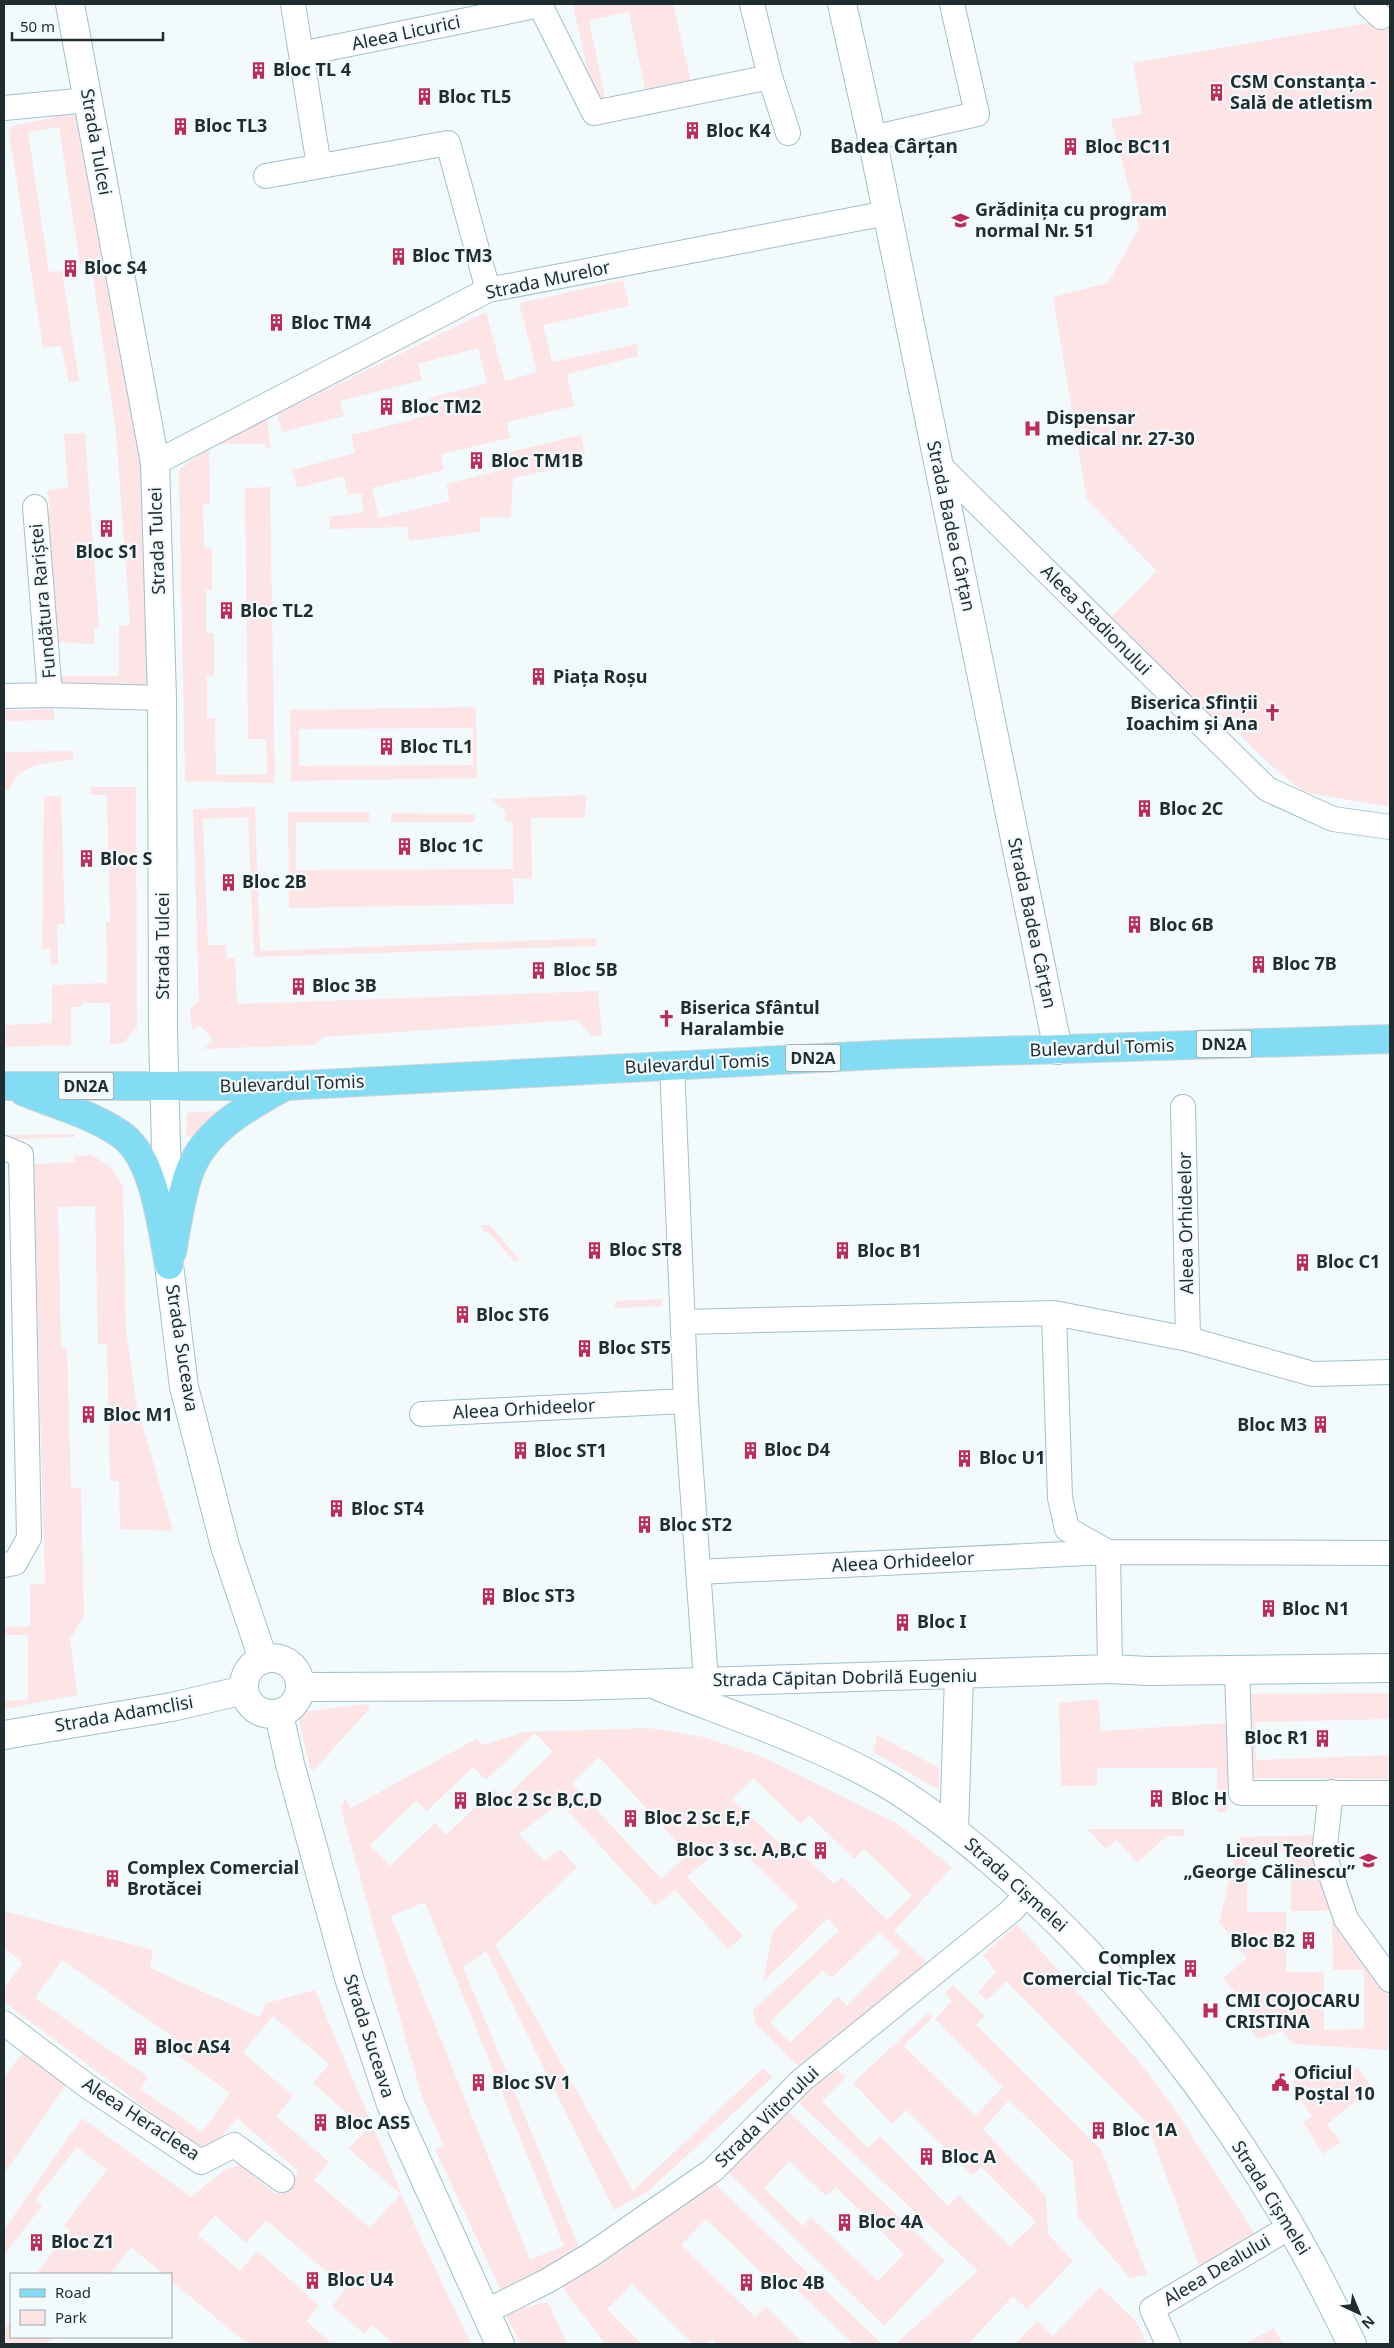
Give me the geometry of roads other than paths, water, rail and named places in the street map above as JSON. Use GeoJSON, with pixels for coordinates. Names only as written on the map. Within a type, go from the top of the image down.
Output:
{"type":"FeatureCollection","features":[{"type":"Feature","properties":{"kind":"main road","name":"Bulevardul Tomis"},"geometry":{"type":"LineString","coordinates":[[5,1086],[284,1086],[897,1054],[1390,1039]]}},
{"type":"Feature","properties":{"kind":"main road"},"geometry":{"type":"LineString","coordinates":[[5,1086],[92,1118],[120,1134],[134,1148],[145,1167],[156,1200],[169,1266]]}},
{"type":"Feature","properties":{"kind":"main road"},"geometry":{"type":"LineString","coordinates":[[169,1266],[189,1174],[198,1155],[213,1134],[230,1120],[284,1086]]}},
{"type":"Feature","properties":{"kind":"street","name":"Strada Tulcei"},"geometry":{"type":"LineString","coordinates":[[70,4],[155,463],[162,698],[165,1087]]}},
{"type":"Feature","properties":{"kind":"street"},"geometry":{"type":"LineString","coordinates":[[293,4],[319,166]]}},
{"type":"Feature","properties":{"kind":"street"},"geometry":{"type":"LineString","coordinates":[[752,4],[770,77],[788,133]]}},
{"type":"Feature","properties":{"kind":"street","name":"Strada Badea Cârțan"},"geometry":{"type":"LineString","coordinates":[[842,4],[872,138],[1058,1050]]}},
{"type":"Feature","properties":{"kind":"street"},"geometry":{"type":"LineString","coordinates":[[872,138],[977,114],[952,4]]}},
{"type":"Feature","properties":{"kind":"street"},"geometry":{"type":"LineString","coordinates":[[540,5],[594,113],[770,77]]}},
{"type":"Feature","properties":{"kind":"street","name":"Aleea Licurici"},"geometry":{"type":"LineString","coordinates":[[301,54],[540,5]]}},
{"type":"Feature","properties":{"kind":"street"},"geometry":{"type":"LineString","coordinates":[[4,108],[88,100]]}},
{"type":"Feature","properties":{"kind":"street"},"geometry":{"type":"LineString","coordinates":[[266,176],[448,143],[488,290]]}},
{"type":"Feature","properties":{"kind":"street","name":"Strada Murelor"},"geometry":{"type":"LineString","coordinates":[[155,463],[488,290],[887,213]]}},
{"type":"Feature","properties":{"kind":"street","name":"Aleea Stadionului"},"geometry":{"type":"LineString","coordinates":[[939,465],[1266,789],[1333,819],[1390,827]]}},
{"type":"Feature","properties":{"kind":"street","name":"Fundătura Rariștei"},"geometry":{"type":"LineString","coordinates":[[35,507],[50,695]]}},
{"type":"Feature","properties":{"kind":"street"},"geometry":{"type":"LineString","coordinates":[[4,696],[50,695],[162,698]]}},
{"type":"Feature","properties":{"kind":"street"},"geometry":{"type":"LineString","coordinates":[[672,1065],[686,1401],[706,1681]]}},
{"type":"Feature","properties":{"kind":"street","name":"Strada Suceava"},"geometry":{"type":"LineString","coordinates":[[165,1087],[169,1266],[184,1387],[225,1546],[263,1660]]}},
{"type":"Feature","properties":{"kind":"street","name":"Aleea Orhideelor"},"geometry":{"type":"LineString","coordinates":[[1183,1107],[1188,1339]]}},
{"type":"Feature","properties":{"kind":"street"},"geometry":{"type":"LineString","coordinates":[[4,1148],[21,1155],[29,1538],[15,1563],[4,1565]]}},
{"type":"Feature","properties":{"kind":"street"},"geometry":{"type":"LineString","coordinates":[[683,1322],[1054,1313],[1188,1339],[1313,1374],[1390,1372]]}},
{"type":"Feature","properties":{"kind":"street","name":"Aleea Orhideelor"},"geometry":{"type":"LineString","coordinates":[[1054,1313],[1060,1498],[1067,1529],[1108,1552]]}},
{"type":"Feature","properties":{"kind":"street","name":"Aleea Orhideelor"},"geometry":{"type":"LineString","coordinates":[[422,1414],[686,1401]]}},
{"type":"Feature","properties":{"kind":"street"},"geometry":{"type":"LineString","coordinates":[[1108,1552],[1110,1669]]}},
{"type":"Feature","properties":{"kind":"street","name":"Aleea Orhideelor"},"geometry":{"type":"LineString","coordinates":[[698,1572],[1108,1552],[1390,1553]]}},
{"type":"Feature","properties":{"kind":"street"},"geometry":{"type":"LineString","coordinates":[[272,1658],[289,1663],[295,1670],[301,1687],[294,1704],[279,1714],[260,1712],[252,1707],[244,1690],[248,1671],[263,1660],[272,1658]]}},
{"type":"Feature","properties":{"kind":"street","name":"Strada Căpitan Dobrilă Eugeniu"},"geometry":{"type":"LineString","coordinates":[[301,1687],[575,1686],[650,1682],[959,1676],[1110,1669],[1149,1671],[1390,1668]]}},
{"type":"Feature","properties":{"kind":"street"},"geometry":{"type":"LineString","coordinates":[[1237,1669],[1240,1793],[1390,1793]]}},
{"type":"Feature","properties":{"kind":"street"},"geometry":{"type":"LineString","coordinates":[[954,1830],[959,1676]]}},
{"type":"Feature","properties":{"kind":"street","name":"Strada Cișmelei"},"geometry":{"type":"LineString","coordinates":[[650,1682],[838,1758],[887,1784],[954,1830],[1028,1893],[1082,1946],[1157,2035],[1226,2128],[1290,2227],[1352,2344]]}},
{"type":"Feature","properties":{"kind":"street","name":"Strada Adamclisi"},"geometry":{"type":"LineString","coordinates":[[4,1734],[172,1707],[244,1690]]}},
{"type":"Feature","properties":{"kind":"street","name":"Strada Suceava"},"geometry":{"type":"LineString","coordinates":[[279,1714],[290,1764],[349,1978],[391,2104],[500,2344]]}},
{"type":"Feature","properties":{"kind":"street"},"geometry":{"type":"LineString","coordinates":[[1331,1792],[1324,1854],[1346,1919],[1390,1980]]}},
{"type":"Feature","properties":{"kind":"street","name":"Strada Viitorului"},"geometry":{"type":"LineString","coordinates":[[485,2312],[547,2281],[592,2254],[713,2170],[802,2080],[1011,1911],[1028,1893]]}},
{"type":"Feature","properties":{"kind":"street","name":"Aleea Heracleea"},"geometry":{"type":"LineString","coordinates":[[4,2023],[87,2086],[201,2162],[234,2145],[282,2180]]}},
{"type":"Feature","properties":{"kind":"street","name":"Aleea Dealului"},"geometry":{"type":"LineString","coordinates":[[1168,2344],[1152,2309],[1290,2227]]}},
{"type":"Feature","properties":{"kind":"place","name":"Bloc TL 4"},"geometry":{"type":"Point","coordinates":[259,70]}},
{"type":"Feature","properties":{"kind":"place","name":"CSM Constanța - Sală de atletism"},"geometry":{"type":"Point","coordinates":[1216,92]}},
{"type":"Feature","properties":{"kind":"place","name":"Bloc TL5"},"geometry":{"type":"Point","coordinates":[424,97]}},
{"type":"Feature","properties":{"kind":"place","name":"Bloc TL3"},"geometry":{"type":"Point","coordinates":[180,126]}},
{"type":"Feature","properties":{"kind":"place","name":"Bloc K4"},"geometry":{"type":"Point","coordinates":[692,131]}},
{"type":"Feature","properties":{"kind":"place","name":"Bloc BC11"},"geometry":{"type":"Point","coordinates":[1071,147]}},
{"type":"Feature","properties":{"kind":"place","name":"Grădinița cu program normal Nr. 51"},"geometry":{"type":"Point","coordinates":[961,220]}},
{"type":"Feature","properties":{"kind":"place","name":"Bloc TM3"},"geometry":{"type":"Point","coordinates":[398,256]}},
{"type":"Feature","properties":{"kind":"place","name":"Bloc S4"},"geometry":{"type":"Point","coordinates":[70,268]}},
{"type":"Feature","properties":{"kind":"place","name":"Bloc TM4"},"geometry":{"type":"Point","coordinates":[277,323]}},
{"type":"Feature","properties":{"kind":"place","name":"Bloc TM2"},"geometry":{"type":"Point","coordinates":[387,407]}},
{"type":"Feature","properties":{"kind":"place","name":"Dispensar medical nr. 27-30"},"geometry":{"type":"Point","coordinates":[1032,428]}},
{"type":"Feature","properties":{"kind":"place","name":"Bloc TM1B"},"geometry":{"type":"Point","coordinates":[477,461]}},
{"type":"Feature","properties":{"kind":"place","name":"Bloc S1"},"geometry":{"type":"Point","coordinates":[107,529]}},
{"type":"Feature","properties":{"kind":"place","name":"Bloc TL2"},"geometry":{"type":"Point","coordinates":[226,611]}},
{"type":"Feature","properties":{"kind":"place","name":"Piața Roșu"},"geometry":{"type":"Point","coordinates":[539,677]}},
{"type":"Feature","properties":{"kind":"place","name":"Biserica Sfinții Ioachim și Ana"},"geometry":{"type":"Point","coordinates":[1272,713]}},
{"type":"Feature","properties":{"kind":"place","name":"Bloc TL1"},"geometry":{"type":"Point","coordinates":[386,747]}},
{"type":"Feature","properties":{"kind":"place","name":"Bloc 2C"},"geometry":{"type":"Point","coordinates":[1145,809]}},
{"type":"Feature","properties":{"kind":"place","name":"Bloc 1C"},"geometry":{"type":"Point","coordinates":[405,846]}},
{"type":"Feature","properties":{"kind":"place","name":"Bloc S"},"geometry":{"type":"Point","coordinates":[86,859]}},
{"type":"Feature","properties":{"kind":"place","name":"Bloc 2B"},"geometry":{"type":"Point","coordinates":[228,882]}},
{"type":"Feature","properties":{"kind":"place","name":"Bloc 6B"},"geometry":{"type":"Point","coordinates":[1135,925]}},
{"type":"Feature","properties":{"kind":"place","name":"Bloc 7B"},"geometry":{"type":"Point","coordinates":[1258,964]}},
{"type":"Feature","properties":{"kind":"place","name":"Bloc 5B"},"geometry":{"type":"Point","coordinates":[539,970]}},
{"type":"Feature","properties":{"kind":"place","name":"Bloc 3B"},"geometry":{"type":"Point","coordinates":[298,986]}},
{"type":"Feature","properties":{"kind":"place","name":"Biserica Sfântul Haralambie"},"geometry":{"type":"Point","coordinates":[666,1018]}},
{"type":"Feature","properties":{"kind":"place","name":"Bloc ST8"},"geometry":{"type":"Point","coordinates":[595,1250]}},
{"type":"Feature","properties":{"kind":"place","name":"Bloc B1"},"geometry":{"type":"Point","coordinates":[843,1251]}},
{"type":"Feature","properties":{"kind":"place","name":"Bloc C1"},"geometry":{"type":"Point","coordinates":[1302,1262]}},
{"type":"Feature","properties":{"kind":"place","name":"Bloc ST6"},"geometry":{"type":"Point","coordinates":[462,1315]}},
{"type":"Feature","properties":{"kind":"place","name":"Bloc ST5"},"geometry":{"type":"Point","coordinates":[584,1348]}},
{"type":"Feature","properties":{"kind":"place","name":"Bloc M1"},"geometry":{"type":"Point","coordinates":[89,1415]}},
{"type":"Feature","properties":{"kind":"place","name":"Bloc M3"},"geometry":{"type":"Point","coordinates":[1321,1425]}},
{"type":"Feature","properties":{"kind":"place","name":"Bloc D4"},"geometry":{"type":"Point","coordinates":[750,1450]}},
{"type":"Feature","properties":{"kind":"place","name":"Bloc ST1"},"geometry":{"type":"Point","coordinates":[520,1451]}},
{"type":"Feature","properties":{"kind":"place","name":"Bloc U1"},"geometry":{"type":"Point","coordinates":[965,1458]}},
{"type":"Feature","properties":{"kind":"place","name":"Bloc ST4"},"geometry":{"type":"Point","coordinates":[337,1509]}},
{"type":"Feature","properties":{"kind":"place","name":"Bloc ST2"},"geometry":{"type":"Point","coordinates":[645,1525]}},
{"type":"Feature","properties":{"kind":"place","name":"Bloc ST3"},"geometry":{"type":"Point","coordinates":[488,1596]}},
{"type":"Feature","properties":{"kind":"place","name":"Bloc N1"},"geometry":{"type":"Point","coordinates":[1268,1609]}},
{"type":"Feature","properties":{"kind":"place","name":"Bloc I"},"geometry":{"type":"Point","coordinates":[903,1622]}},
{"type":"Feature","properties":{"kind":"place","name":"Bloc R1"},"geometry":{"type":"Point","coordinates":[1323,1738]}},
{"type":"Feature","properties":{"kind":"place","name":"Bloc H"},"geometry":{"type":"Point","coordinates":[1157,1799]}},
{"type":"Feature","properties":{"kind":"place","name":"Bloc 2 Sc B,C,D"},"geometry":{"type":"Point","coordinates":[461,1800]}},
{"type":"Feature","properties":{"kind":"place","name":"Bloc 2 Sc E,F"},"geometry":{"type":"Point","coordinates":[630,1818]}},
{"type":"Feature","properties":{"kind":"place","name":"Bloc 3 sc. A,B,C"},"geometry":{"type":"Point","coordinates":[821,1850]}},
{"type":"Feature","properties":{"kind":"place","name":"Liceul Teoretic „George Călinescu”"},"geometry":{"type":"Point","coordinates":[1369,1861]}},
{"type":"Feature","properties":{"kind":"place","name":"Complex Comercial Brotăcei"},"geometry":{"type":"Point","coordinates":[113,1878]}},
{"type":"Feature","properties":{"kind":"place","name":"Bloc B2"},"geometry":{"type":"Point","coordinates":[1309,1941]}},
{"type":"Feature","properties":{"kind":"place","name":"Complex Comercial Tic-Tac"},"geometry":{"type":"Point","coordinates":[1190,1968]}},
{"type":"Feature","properties":{"kind":"place","name":"CMI COJOCARU CRISTINA"},"geometry":{"type":"Point","coordinates":[1211,2011]}},
{"type":"Feature","properties":{"kind":"place","name":"Bloc AS4"},"geometry":{"type":"Point","coordinates":[141,2047]}},
{"type":"Feature","properties":{"kind":"place","name":"Bloc SV 1"},"geometry":{"type":"Point","coordinates":[478,2083]}},
{"type":"Feature","properties":{"kind":"place","name":"Oficiul Poștal 10"},"geometry":{"type":"Point","coordinates":[1280,2083]}},
{"type":"Feature","properties":{"kind":"place","name":"Bloc AS5"},"geometry":{"type":"Point","coordinates":[321,2123]}},
{"type":"Feature","properties":{"kind":"place","name":"Bloc 1A"},"geometry":{"type":"Point","coordinates":[1098,2130]}},
{"type":"Feature","properties":{"kind":"place","name":"Bloc A"},"geometry":{"type":"Point","coordinates":[927,2157]}},
{"type":"Feature","properties":{"kind":"place","name":"Bloc 4A"},"geometry":{"type":"Point","coordinates":[844,2222]}},
{"type":"Feature","properties":{"kind":"place","name":"Bloc Z1"},"geometry":{"type":"Point","coordinates":[37,2242]}},
{"type":"Feature","properties":{"kind":"place","name":"Bloc U4"},"geometry":{"type":"Point","coordinates":[313,2280]}},
{"type":"Feature","properties":{"kind":"place","name":"Bloc 4B"},"geometry":{"type":"Point","coordinates":[746,2283]}},
{"type":"Feature","properties":{"kind":"district","name":"Badea Cârțan"},"geometry":{"type":"Point","coordinates":[894,146]}}]}
